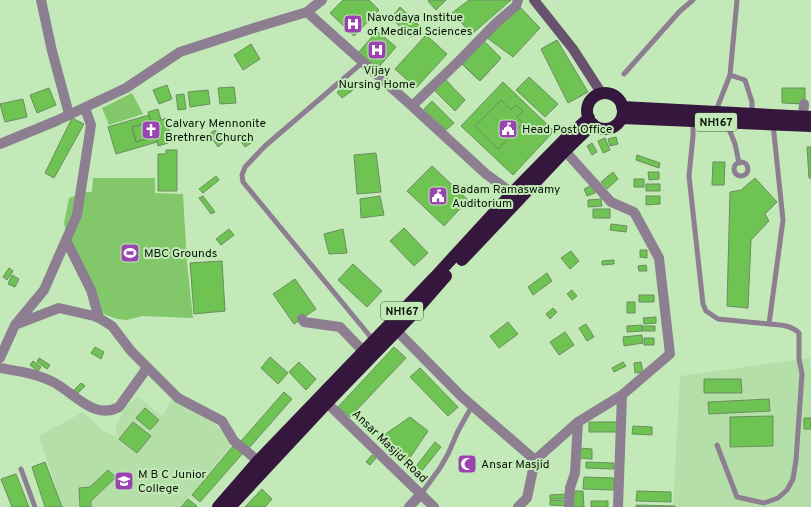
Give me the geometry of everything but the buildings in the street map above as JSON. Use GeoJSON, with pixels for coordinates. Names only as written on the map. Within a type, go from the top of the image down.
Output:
{"type":"FeatureCollection","features":[{"type":"Feature","properties":{"kind":"highway"},"geometry":{"type":"LineString","coordinates":[[602,94],[612,96],[620,102],[622,112],[619,123],[609,129],[598,128],[591,121],[588,108],[590,103],[597,96],[602,94]]}},
{"type":"Feature","properties":{"kind":"highway","name":"NH167"},"geometry":{"type":"LineString","coordinates":[[622,112],[717,112],[808,120]]}},
{"type":"Feature","properties":{"kind":"highway","name":"NH167"},"geometry":{"type":"LineString","coordinates":[[622,112],[693,121],[727,123],[773,124],[808,120]]}},
{"type":"Feature","properties":{"kind":"highway","name":"NH167"},"geometry":{"type":"LineString","coordinates":[[230,507],[327,403],[412,316],[445,278],[565,151],[591,121]]}},
{"type":"Feature","properties":{"kind":"highway","name":"NH167"},"geometry":{"type":"LineString","coordinates":[[218,507],[258,461],[435,277],[512,193],[568,136],[591,121]]}},
{"type":"Feature","properties":{"kind":"street"},"geometry":{"type":"LineString","coordinates":[[41,0],[52,51],[69,114]]}},
{"type":"Feature","properties":{"kind":"street"},"geometry":{"type":"LineString","coordinates":[[0,144],[85,108],[126,88],[180,52],[307,12],[322,0]]}},
{"type":"Feature","properties":{"kind":"street"},"geometry":{"type":"LineString","coordinates":[[412,106],[496,23],[516,6],[518,0]]}},
{"type":"Feature","properties":{"kind":"street"},"geometry":{"type":"LineString","coordinates":[[534,0],[573,49],[602,94]]}},
{"type":"Feature","properties":{"kind":"street"},"geometry":{"type":"LineString","coordinates":[[307,12],[486,174],[512,193]]}},
{"type":"Feature","properties":{"kind":"street"},"geometry":{"type":"LineString","coordinates":[[804,104],[808,120]]}},
{"type":"Feature","properties":{"kind":"street"},"geometry":{"type":"LineString","coordinates":[[0,358],[15,325],[44,290],[78,215],[91,125],[85,108]]}},
{"type":"Feature","properties":{"kind":"street"},"geometry":{"type":"LineString","coordinates":[[518,507],[526,498],[535,460],[578,422],[622,395],[670,354],[659,258],[634,212],[611,202],[565,151]]}},
{"type":"Feature","properties":{"kind":"street"},"geometry":{"type":"LineString","coordinates":[[68,244],[91,290],[99,318]]}},
{"type":"Feature","properties":{"kind":"street"},"geometry":{"type":"LineString","coordinates":[[15,325],[59,308],[99,318],[112,326],[131,352],[178,398],[222,421],[234,441],[258,461]]}},
{"type":"Feature","properties":{"kind":"street"},"geometry":{"type":"LineString","coordinates":[[302,319],[304,322],[340,327],[363,351]]}},
{"type":"Feature","properties":{"kind":"street"},"geometry":{"type":"LineString","coordinates":[[397,331],[461,396],[535,460]]}},
{"type":"Feature","properties":{"kind":"street"},"geometry":{"type":"LineString","coordinates":[[0,368],[33,374],[52,381],[88,405],[101,411],[112,411],[119,407],[147,368]]}},
{"type":"Feature","properties":{"kind":"street"},"geometry":{"type":"LineString","coordinates":[[618,507],[622,395]]}},
{"type":"Feature","properties":{"kind":"street","name":"Ansar Masjid Road"},"geometry":{"type":"LineString","coordinates":[[327,403],[434,507]]}},
{"type":"Feature","properties":{"kind":"street"},"geometry":{"type":"LineString","coordinates":[[569,507],[570,488],[575,473],[578,422]]}},
{"type":"Feature","properties":{"kind":"street"},"geometry":{"type":"LineString","coordinates":[[408,507],[421,494]]}},
{"type":"Feature","properties":{"kind":"lane"},"geometry":{"type":"LineString","coordinates":[[624,74],[680,11],[694,0]]}},
{"type":"Feature","properties":{"kind":"lane"},"geometry":{"type":"LineString","coordinates":[[717,112],[717,108],[730,75],[737,0]]}},
{"type":"Feature","properties":{"kind":"lane"},"geometry":{"type":"LineString","coordinates":[[363,62],[265,146],[245,166],[242,175],[243,182],[364,328],[372,341]]}},
{"type":"Feature","properties":{"kind":"lane"},"geometry":{"type":"LineString","coordinates":[[730,75],[745,80],[752,102],[752,114]]}},
{"type":"Feature","properties":{"kind":"lane"},"geometry":{"type":"LineString","coordinates":[[693,121],[689,176],[703,304],[706,311],[718,319],[794,328],[798,333],[799,359],[802,374],[796,460],[793,479],[787,490],[778,498],[764,503],[737,497],[717,445]]}},
{"type":"Feature","properties":{"kind":"lane"},"geometry":{"type":"LineString","coordinates":[[727,123],[735,144],[739,163]]}},
{"type":"Feature","properties":{"kind":"lane"},"geometry":{"type":"LineString","coordinates":[[769,324],[783,220],[773,124]]}},
{"type":"Feature","properties":{"kind":"lane"},"geometry":{"type":"LineString","coordinates":[[421,494],[440,468],[472,406]]}},
{"type":"Feature","properties":{"kind":"lane"},"geometry":{"type":"LineString","coordinates":[[21,469],[35,507]]}},
{"type":"Feature","properties":{"kind":"shaded area"},"geometry":{"type":"Polygon","coordinates":[[[810,358],[811,507],[673,507],[680,376],[810,358]]]}},
{"type":"Feature","properties":{"kind":"shaded area"},"geometry":{"type":"Polygon","coordinates":[[[178,390],[200,412],[234,441],[180,507],[62,507],[39,436],[83,412],[102,430],[119,438],[115,429],[124,409],[137,396],[162,416],[178,390]]]}},
{"type":"Feature","properties":{"kind":"green space"},"geometry":{"type":"Polygon","coordinates":[[[132,93],[143,114],[109,125],[102,108],[132,93]]]}},
{"type":"Feature","properties":{"kind":"green space","name":"MBC Grounds"},"geometry":{"type":"Polygon","coordinates":[[[93,178],[155,178],[155,193],[183,194],[187,263],[193,318],[142,316],[127,320],[117,319],[97,310],[69,249],[64,223],[69,198],[86,192],[92,192],[93,178]]]}},
{"type":"Feature","properties":{"kind":"place","name":"Navodaya Institue of Medical Sciences"},"geometry":{"type":"Point","coordinates":[353,24]}},
{"type":"Feature","properties":{"kind":"place","name":"Vijay Nursing Home"},"geometry":{"type":"Point","coordinates":[377,50]}},
{"type":"Feature","properties":{"kind":"place","name":"Head Post Office"},"geometry":{"type":"Point","coordinates":[508,129]}},
{"type":"Feature","properties":{"kind":"place","name":"Calvary Mennonite Brethren Church"},"geometry":{"type":"Point","coordinates":[151,130]}},
{"type":"Feature","properties":{"kind":"place","name":"Badam Ramaswamy Auditorium"},"geometry":{"type":"Point","coordinates":[438,196]}},
{"type":"Feature","properties":{"kind":"place","name":"MBC Grounds"},"geometry":{"type":"Point","coordinates":[130,253]}},
{"type":"Feature","properties":{"kind":"place","name":"Ansar Masjid"},"geometry":{"type":"Point","coordinates":[467,464]}},
{"type":"Feature","properties":{"kind":"place","name":"M B C Junior College"},"geometry":{"type":"Point","coordinates":[124,481]}}]}
